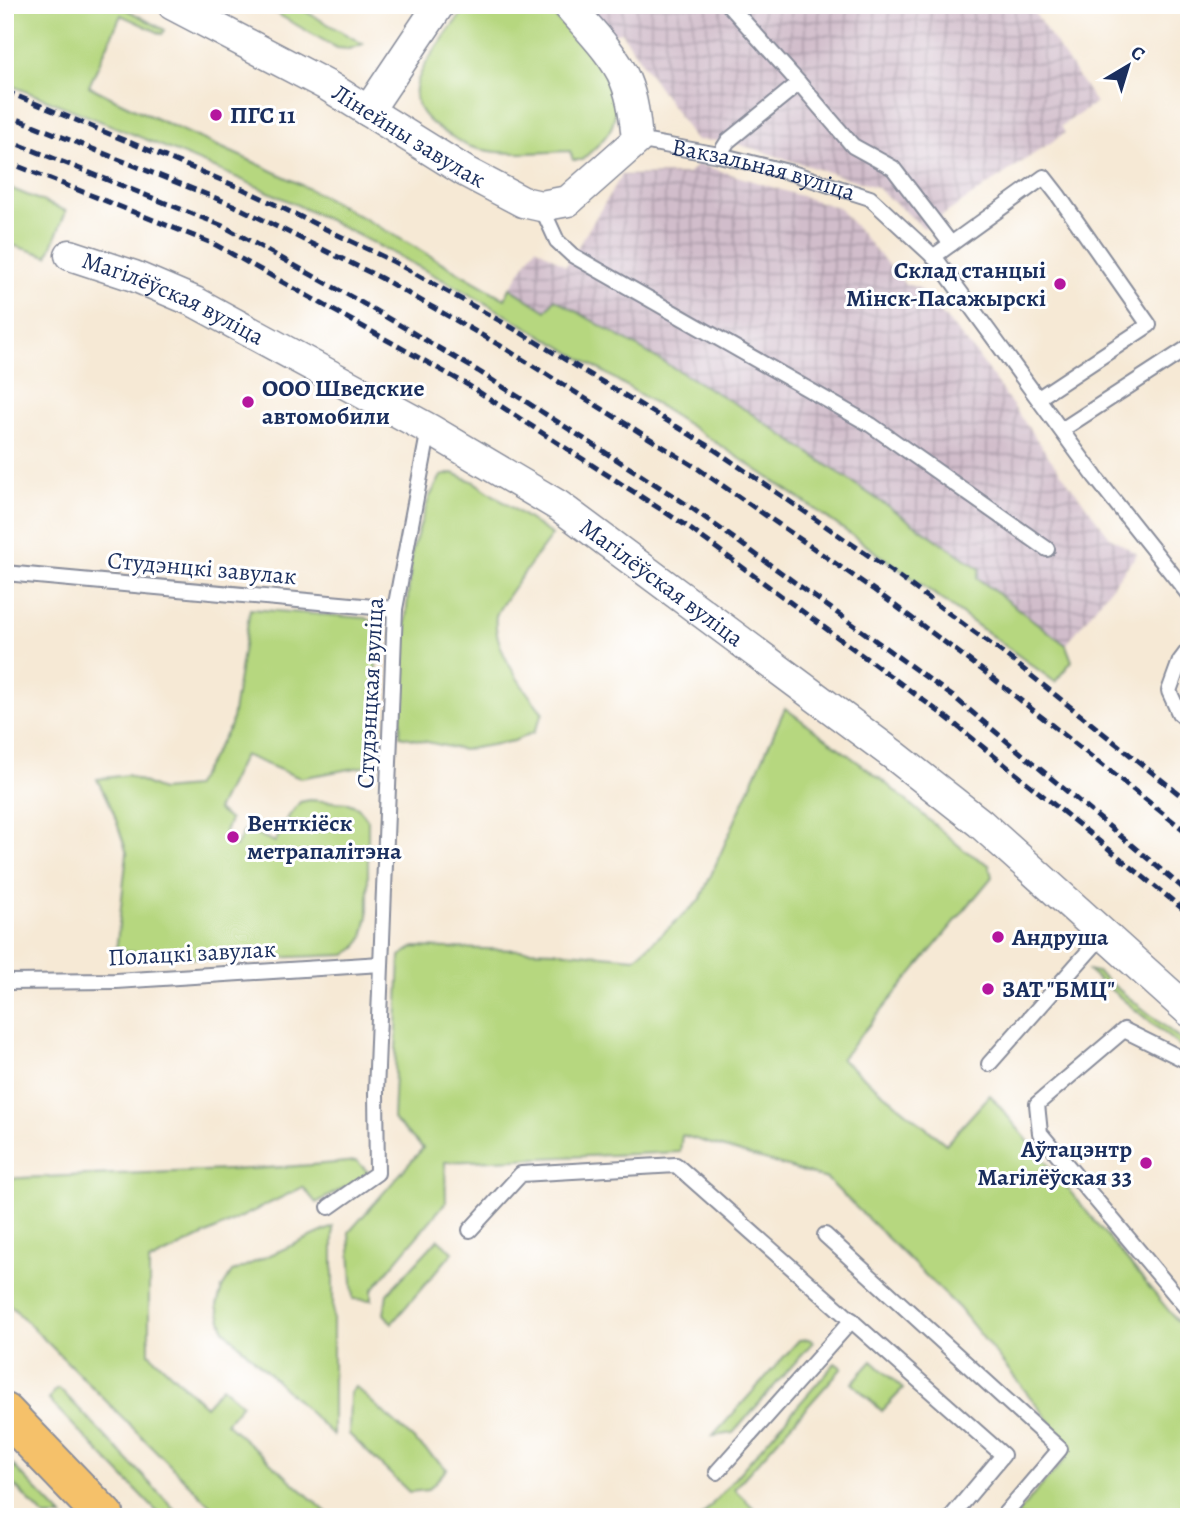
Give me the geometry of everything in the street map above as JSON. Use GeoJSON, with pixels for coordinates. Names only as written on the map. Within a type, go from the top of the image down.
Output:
{"type":"FeatureCollection","features":[{"type":"Feature","properties":{"kind":"main road"},"geometry":{"type":"LineString","coordinates":[[5,1413],[105,1517]]}},
{"type":"Feature","properties":{"kind":"street","name":"Лінейны завулак"},"geometry":{"type":"LineString","coordinates":[[173,5],[328,86],[466,172],[523,202],[541,206]]}},
{"type":"Feature","properties":{"kind":"street"},"geometry":{"type":"LineString","coordinates":[[368,111],[439,5]]}},
{"type":"Feature","properties":{"kind":"street","name":"Вакзальная вуліца"},"geometry":{"type":"LineString","coordinates":[[568,5],[599,41],[625,78],[633,105],[637,140]]}},
{"type":"Feature","properties":{"kind":"street"},"geometry":{"type":"LineString","coordinates":[[541,206],[568,201],[637,140]]}},
{"type":"Feature","properties":{"kind":"street","name":"Магілёўская вуліца"},"geometry":{"type":"LineString","coordinates":[[70,255],[134,276],[195,302],[429,429],[559,506],[895,756],[979,823],[1189,1011]]}},
{"type":"Feature","properties":{"kind":"lane"},"geometry":{"type":"LineString","coordinates":[[729,5],[853,146],[893,168],[951,244]]}},
{"type":"Feature","properties":{"kind":"lane"},"geometry":{"type":"LineString","coordinates":[[719,155],[728,141],[799,83]]}},
{"type":"Feature","properties":{"kind":"lane","name":"Вакзальная вуліца"},"geometry":{"type":"LineString","coordinates":[[637,140],[719,155],[792,173],[870,198],[933,257],[1040,397],[1096,478],[1189,594]]}},
{"type":"Feature","properties":{"kind":"lane"},"geometry":{"type":"LineString","coordinates":[[933,257],[1044,177],[1149,325],[1040,397]]}},
{"type":"Feature","properties":{"kind":"lane"},"geometry":{"type":"LineString","coordinates":[[541,206],[556,241],[572,255],[871,425],[1047,549]]}},
{"type":"Feature","properties":{"kind":"lane"},"geometry":{"type":"LineString","coordinates":[[1063,429],[1189,347]]}},
{"type":"Feature","properties":{"kind":"lane","name":"Студэнцкая вуліца"},"geometry":{"type":"LineString","coordinates":[[329,1207],[377,1173],[376,1093],[395,609],[429,429]]}},
{"type":"Feature","properties":{"kind":"lane","name":"Студэнцкі завулак"},"geometry":{"type":"LineString","coordinates":[[5,573],[395,609]]}},
{"type":"Feature","properties":{"kind":"lane"},"geometry":{"type":"LineString","coordinates":[[1189,649],[1180,661],[1169,691],[1179,713],[1189,721]]}},
{"type":"Feature","properties":{"kind":"lane"},"geometry":{"type":"LineString","coordinates":[[989,1064],[1103,935]]}},
{"type":"Feature","properties":{"kind":"lane","name":"Полацкі завулак"},"geometry":{"type":"LineString","coordinates":[[5,982],[116,981],[381,964]]}},
{"type":"Feature","properties":{"kind":"lane"},"geometry":{"type":"LineString","coordinates":[[1189,1062],[1124,1030],[1037,1104],[1040,1133],[1189,1311]]}},
{"type":"Feature","properties":{"kind":"lane"},"geometry":{"type":"LineString","coordinates":[[470,1230],[521,1174],[676,1165],[1003,1455],[951,1517]]}},
{"type":"Feature","properties":{"kind":"lane"},"geometry":{"type":"LineString","coordinates":[[825,1235],[1060,1449],[1002,1517]]}},
{"type":"Feature","properties":{"kind":"lane"},"geometry":{"type":"LineString","coordinates":[[717,1472],[852,1320]]}},
{"type":"Feature","properties":{"kind":"shaded area"},"geometry":{"type":"Polygon","coordinates":[[[588,5],[1029,5],[1096,103],[1061,126],[1065,133],[924,228],[876,187],[728,141],[695,140],[621,32],[608,34],[588,5]]]}},
{"type":"Feature","properties":{"kind":"shaded area"},"geometry":{"type":"Polygon","coordinates":[[[698,164],[839,208],[905,284],[919,288],[975,352],[1049,457],[1110,537],[1137,554],[1066,645],[977,578],[980,569],[555,299],[547,311],[510,288],[536,247],[566,266],[622,175],[688,174],[698,164]]]}},
{"type":"Feature","properties":{"kind":"green space"},"geometry":{"type":"Polygon","coordinates":[[[5,5],[118,5],[165,30],[162,34],[121,15],[89,86],[306,188],[505,299],[510,288],[546,311],[555,299],[746,410],[980,569],[977,578],[1066,645],[1072,661],[1055,682],[880,555],[746,463],[616,379],[441,279],[267,191],[5,83],[5,5]]]}},
{"type":"Feature","properties":{"kind":"green space"},"geometry":{"type":"Polygon","coordinates":[[[294,5],[363,44],[349,49],[337,48],[265,7],[294,5]]]}},
{"type":"Feature","properties":{"kind":"green space"},"geometry":{"type":"Polygon","coordinates":[[[471,5],[542,5],[595,57],[613,88],[616,105],[608,133],[582,160],[573,160],[570,151],[506,153],[468,146],[430,122],[421,112],[416,90],[423,68],[454,23],[471,5]]]}},
{"type":"Feature","properties":{"kind":"green space"},"geometry":{"type":"Polygon","coordinates":[[[5,186],[66,211],[48,256],[5,243],[5,186]]]}},
{"type":"Feature","properties":{"kind":"green space"},"geometry":{"type":"Polygon","coordinates":[[[453,473],[474,482],[552,535],[512,589],[496,616],[496,628],[504,655],[543,713],[534,732],[514,741],[463,750],[400,736],[403,651],[412,551],[429,498],[441,476],[453,473]]]}},
{"type":"Feature","properties":{"kind":"green space"},"geometry":{"type":"Polygon","coordinates":[[[250,609],[366,618],[377,624],[374,753],[367,766],[300,778],[244,755],[217,810],[230,820],[225,831],[225,842],[236,847],[245,829],[275,842],[300,802],[310,800],[348,803],[358,807],[368,820],[368,916],[363,937],[356,948],[345,955],[218,960],[116,951],[127,853],[113,811],[97,779],[127,775],[161,790],[194,787],[231,725],[250,609]]]}},
{"type":"Feature","properties":{"kind":"green space"},"geometry":{"type":"Polygon","coordinates":[[[785,708],[882,780],[964,850],[989,865],[992,877],[841,1059],[946,1144],[990,1095],[1189,1335],[1189,1517],[1014,1517],[1067,1457],[1067,1443],[959,1308],[827,1179],[682,1135],[680,1152],[445,1162],[446,1202],[372,1290],[372,1300],[353,1299],[349,1232],[423,1148],[393,1119],[400,956],[414,947],[556,951],[635,958],[700,900],[785,708]]]}},
{"type":"Feature","properties":{"kind":"green space"},"geometry":{"type":"Polygon","coordinates":[[[1087,970],[1097,972],[1189,1046],[1189,1054],[1087,970]]]}},
{"type":"Feature","properties":{"kind":"green space"},"geometry":{"type":"Polygon","coordinates":[[[357,1161],[370,1174],[316,1203],[303,1187],[149,1262],[149,1353],[205,1406],[222,1387],[242,1404],[226,1423],[332,1517],[222,1517],[5,1300],[5,1179],[269,1168],[357,1161]]]}},
{"type":"Feature","properties":{"kind":"green space"},"geometry":{"type":"Polygon","coordinates":[[[333,1227],[333,1435],[224,1330],[217,1306],[222,1288],[232,1272],[333,1227]]]}},
{"type":"Feature","properties":{"kind":"green space"},"geometry":{"type":"Polygon","coordinates":[[[438,1239],[453,1252],[392,1323],[384,1314],[387,1294],[438,1239]]]}},
{"type":"Feature","properties":{"kind":"green space"},"geometry":{"type":"Polygon","coordinates":[[[809,1339],[813,1342],[733,1433],[713,1436],[799,1340],[809,1339]]]}},
{"type":"Feature","properties":{"kind":"green space"},"geometry":{"type":"Polygon","coordinates":[[[872,1361],[903,1389],[882,1411],[852,1383],[872,1361]]]}},
{"type":"Feature","properties":{"kind":"green space"},"geometry":{"type":"Polygon","coordinates":[[[835,1363],[842,1368],[734,1489],[760,1514],[701,1517],[835,1363]]]}},
{"type":"Feature","properties":{"kind":"green space"},"geometry":{"type":"Polygon","coordinates":[[[355,1387],[447,1469],[428,1490],[409,1492],[349,1434],[350,1393],[355,1387]]]}},
{"type":"Feature","properties":{"kind":"green space"},"geometry":{"type":"Polygon","coordinates":[[[58,1389],[182,1517],[162,1517],[49,1400],[58,1389]]]}},
{"type":"Feature","properties":{"kind":"green space"},"geometry":{"type":"Polygon","coordinates":[[[5,1457],[63,1517],[45,1517],[5,1476],[5,1457]]]}},
{"type":"Feature","properties":{"kind":"railway"},"geometry":{"type":"LineString","coordinates":[[5,91],[243,189],[394,262],[511,327],[709,446],[891,571],[1003,653],[1189,802]]}},
{"type":"Feature","properties":{"kind":"railway"},"geometry":{"type":"LineString","coordinates":[[5,114],[233,205],[381,278],[501,346],[697,468],[874,590],[985,672],[1189,834]]}},
{"type":"Feature","properties":{"kind":"railway"},"geometry":{"type":"LineString","coordinates":[[5,139],[223,226],[478,371],[686,504],[955,698],[1189,893]]}},
{"type":"Feature","properties":{"kind":"railway"},"geometry":{"type":"LineString","coordinates":[[5,161],[214,244],[468,385],[685,525],[946,717],[1189,914]]}},
{"type":"Feature","properties":{"kind":"place","name":"ПГС 11"},"geometry":{"type":"Point","coordinates":[216,115]}},
{"type":"Feature","properties":{"kind":"place","name":"Склад станцыі Мінск-Пасажырскі"},"geometry":{"type":"Point","coordinates":[1060,284]}},
{"type":"Feature","properties":{"kind":"place","name":"ООО Шведские автомобили"},"geometry":{"type":"Point","coordinates":[248,402]}},
{"type":"Feature","properties":{"kind":"place","name":"Венткіёск метрапалітэна"},"geometry":{"type":"Point","coordinates":[233,837]}},
{"type":"Feature","properties":{"kind":"place","name":"Андруша"},"geometry":{"type":"Point","coordinates":[998,937]}},
{"type":"Feature","properties":{"kind":"place","name":"ЗАТ \"БМЦ\""},"geometry":{"type":"Point","coordinates":[988,989]}},
{"type":"Feature","properties":{"kind":"place","name":"Аўтацэнтр Магілёўская 33"},"geometry":{"type":"Point","coordinates":[1146,1163]}}]}
